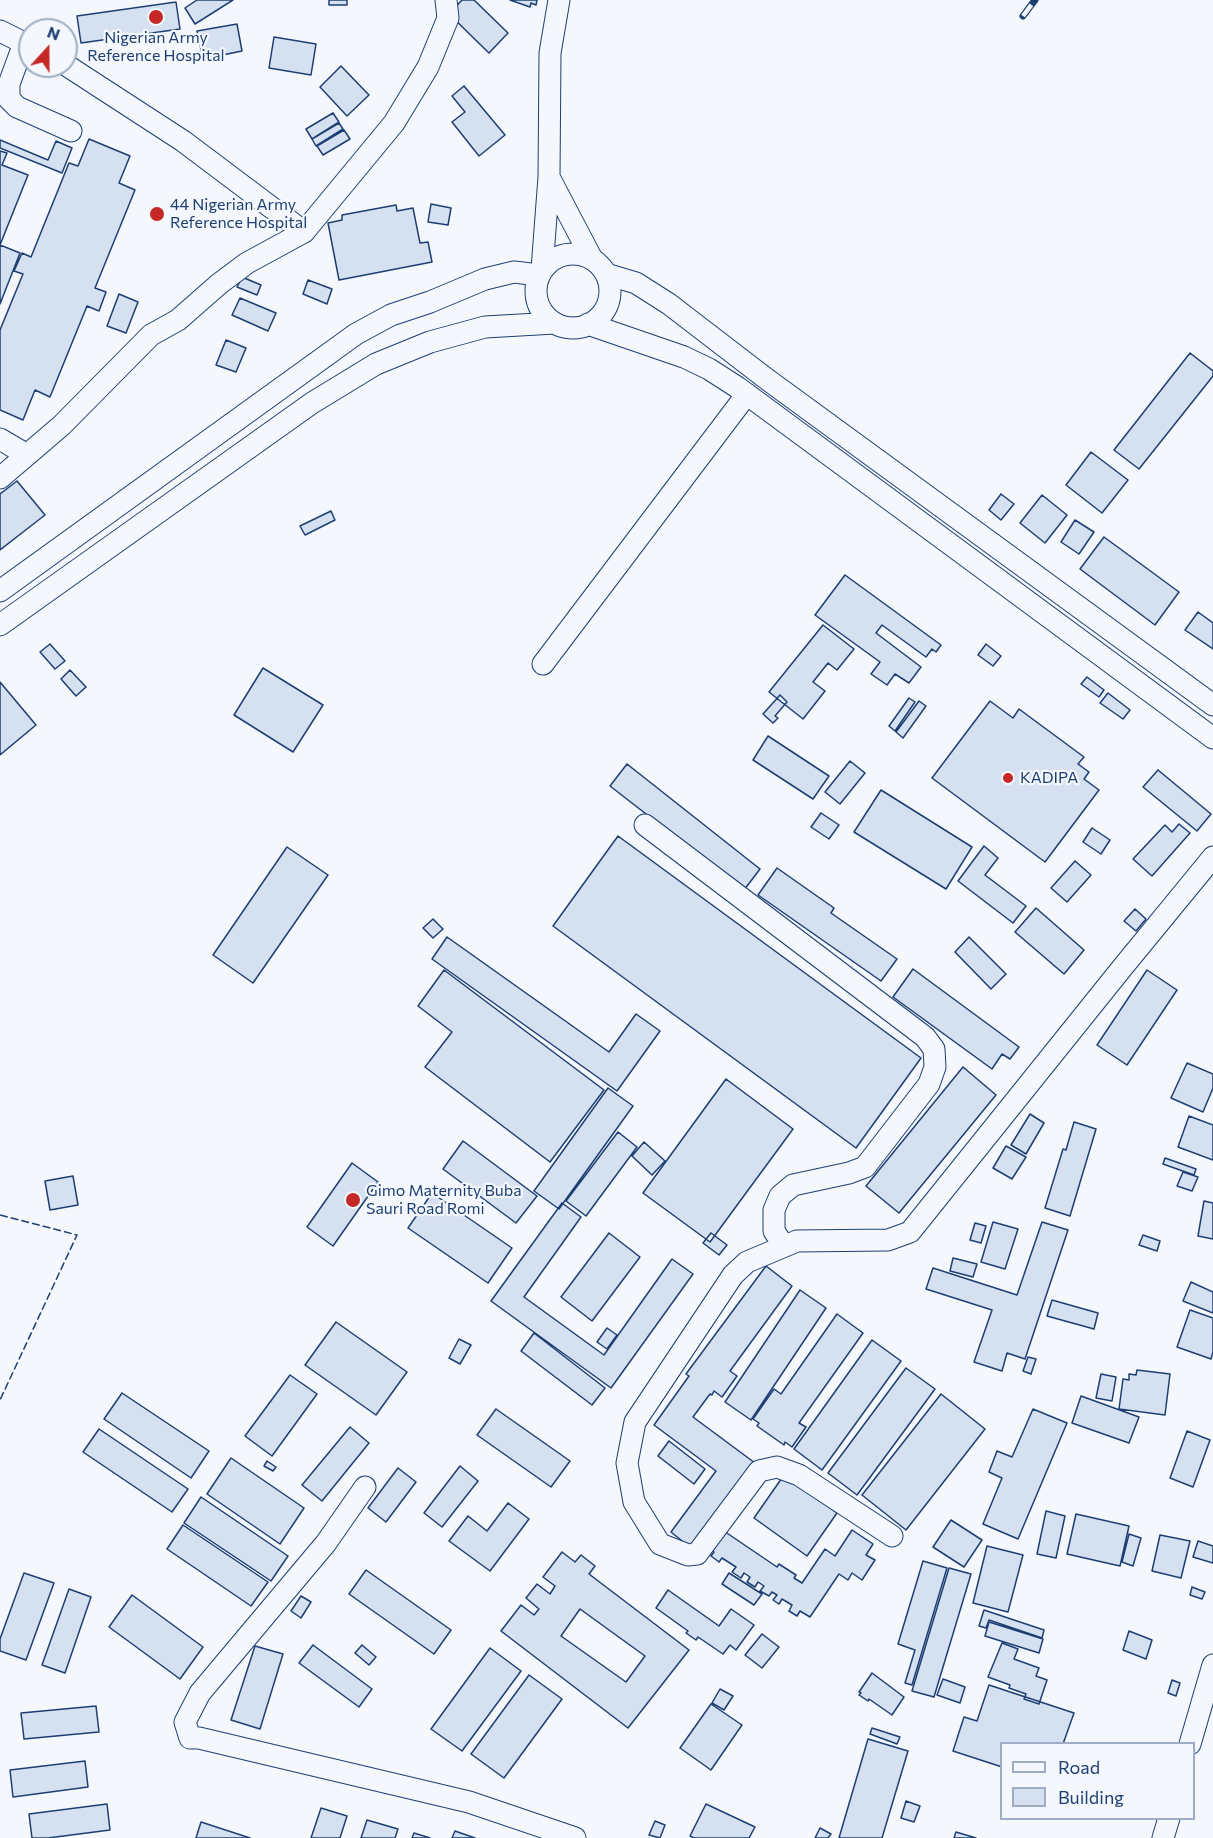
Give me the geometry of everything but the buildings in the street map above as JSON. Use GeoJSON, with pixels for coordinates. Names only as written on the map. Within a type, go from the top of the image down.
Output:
{"type":"FeatureCollection","features":[{"type":"Feature","properties":{"kind":"street"},"geometry":{"type":"LineString","coordinates":[[0,478],[62,425],[151,334],[178,320],[247,263],[304,232],[393,123],[417,86],[428,67],[448,18],[446,0]]}},
{"type":"Feature","properties":{"kind":"street"},"geometry":{"type":"LineString","coordinates":[[549,177],[609,283],[606,308],[598,318],[577,327],[566,327],[546,316],[538,304],[536,289],[541,272],[549,177],[550,53],[559,0]]}},
{"type":"Feature","properties":{"kind":"street"},"geometry":{"type":"LineString","coordinates":[[0,31],[18,40]]}},
{"type":"Feature","properties":{"kind":"street"},"geometry":{"type":"LineString","coordinates":[[18,64],[9,84],[9,99],[17,107],[71,132]]}},
{"type":"Feature","properties":{"kind":"street"},"geometry":{"type":"LineString","coordinates":[[78,73],[183,141],[304,232]]}},
{"type":"Feature","properties":{"kind":"street"},"geometry":{"type":"LineString","coordinates":[[0,591],[356,334],[391,315],[430,302],[485,279],[514,272],[541,272],[552,260],[565,255],[579,254],[669,304],[768,380],[1213,705]]}},
{"type":"Feature","properties":{"kind":"street"},"geometry":{"type":"LineString","coordinates":[[0,625],[312,403],[376,364],[430,342],[485,327],[555,323]]}},
{"type":"Feature","properties":{"kind":"street"},"geometry":{"type":"LineString","coordinates":[[588,324],[684,357],[709,369],[747,394],[1213,738]]}},
{"type":"Feature","properties":{"kind":"street"},"geometry":{"type":"LineString","coordinates":[[543,664],[747,394]]}},
{"type":"Feature","properties":{"kind":"street"},"geometry":{"type":"LineString","coordinates":[[0,439],[27,455]]}},
{"type":"Feature","properties":{"kind":"street"},"geometry":{"type":"LineString","coordinates":[[645,825],[925,1037],[934,1049],[935,1067],[929,1084],[865,1167],[849,1173],[793,1185],[780,1196],[774,1210],[774,1231],[784,1246]]}},
{"type":"Feature","properties":{"kind":"street"},"geometry":{"type":"LineString","coordinates":[[892,1536],[799,1475],[777,1467],[759,1472],[697,1554],[688,1555],[660,1544],[634,1502],[627,1463],[635,1422],[733,1275],[747,1262],[797,1241],[888,1240],[910,1232],[1213,857]]}},
{"type":"Feature","properties":{"kind":"street"},"geometry":{"type":"LineString","coordinates":[[366,1487],[326,1543],[200,1693],[185,1722],[190,1738],[199,1738],[469,1802],[575,1838]]}},
{"type":"Feature","properties":{"kind":"street"},"geometry":{"type":"LineString","coordinates":[[1190,1742],[1213,1665]]}},
{"type":"Feature","properties":{"kind":"street"},"geometry":{"type":"LineString","coordinates":[[1163,1838],[1168,1820]]}},
{"type":"Feature","properties":{"kind":"railway"},"geometry":{"type":"LineString","coordinates":[[1023,16],[1035,0]]}},
{"type":"Feature","properties":{"kind":"fence"},"geometry":{"type":"LineString","coordinates":[[0,1215],[77,1235],[0,1400]]}},
{"type":"Feature","properties":{"kind":"place","name":"Nigerian Army Reference Hospital"},"geometry":{"type":"Point","coordinates":[156,17]}},
{"type":"Feature","properties":{"kind":"place","name":"44 Nigerian Army Reference Hospital"},"geometry":{"type":"Point","coordinates":[157,214]}},
{"type":"Feature","properties":{"kind":"place","name":"KADIPA"},"geometry":{"type":"Point","coordinates":[1008,778]}},
{"type":"Feature","properties":{"kind":"place","name":"Gimo Maternity Buba Sauri Road Romi"},"geometry":{"type":"Point","coordinates":[353,1200]}}]}
